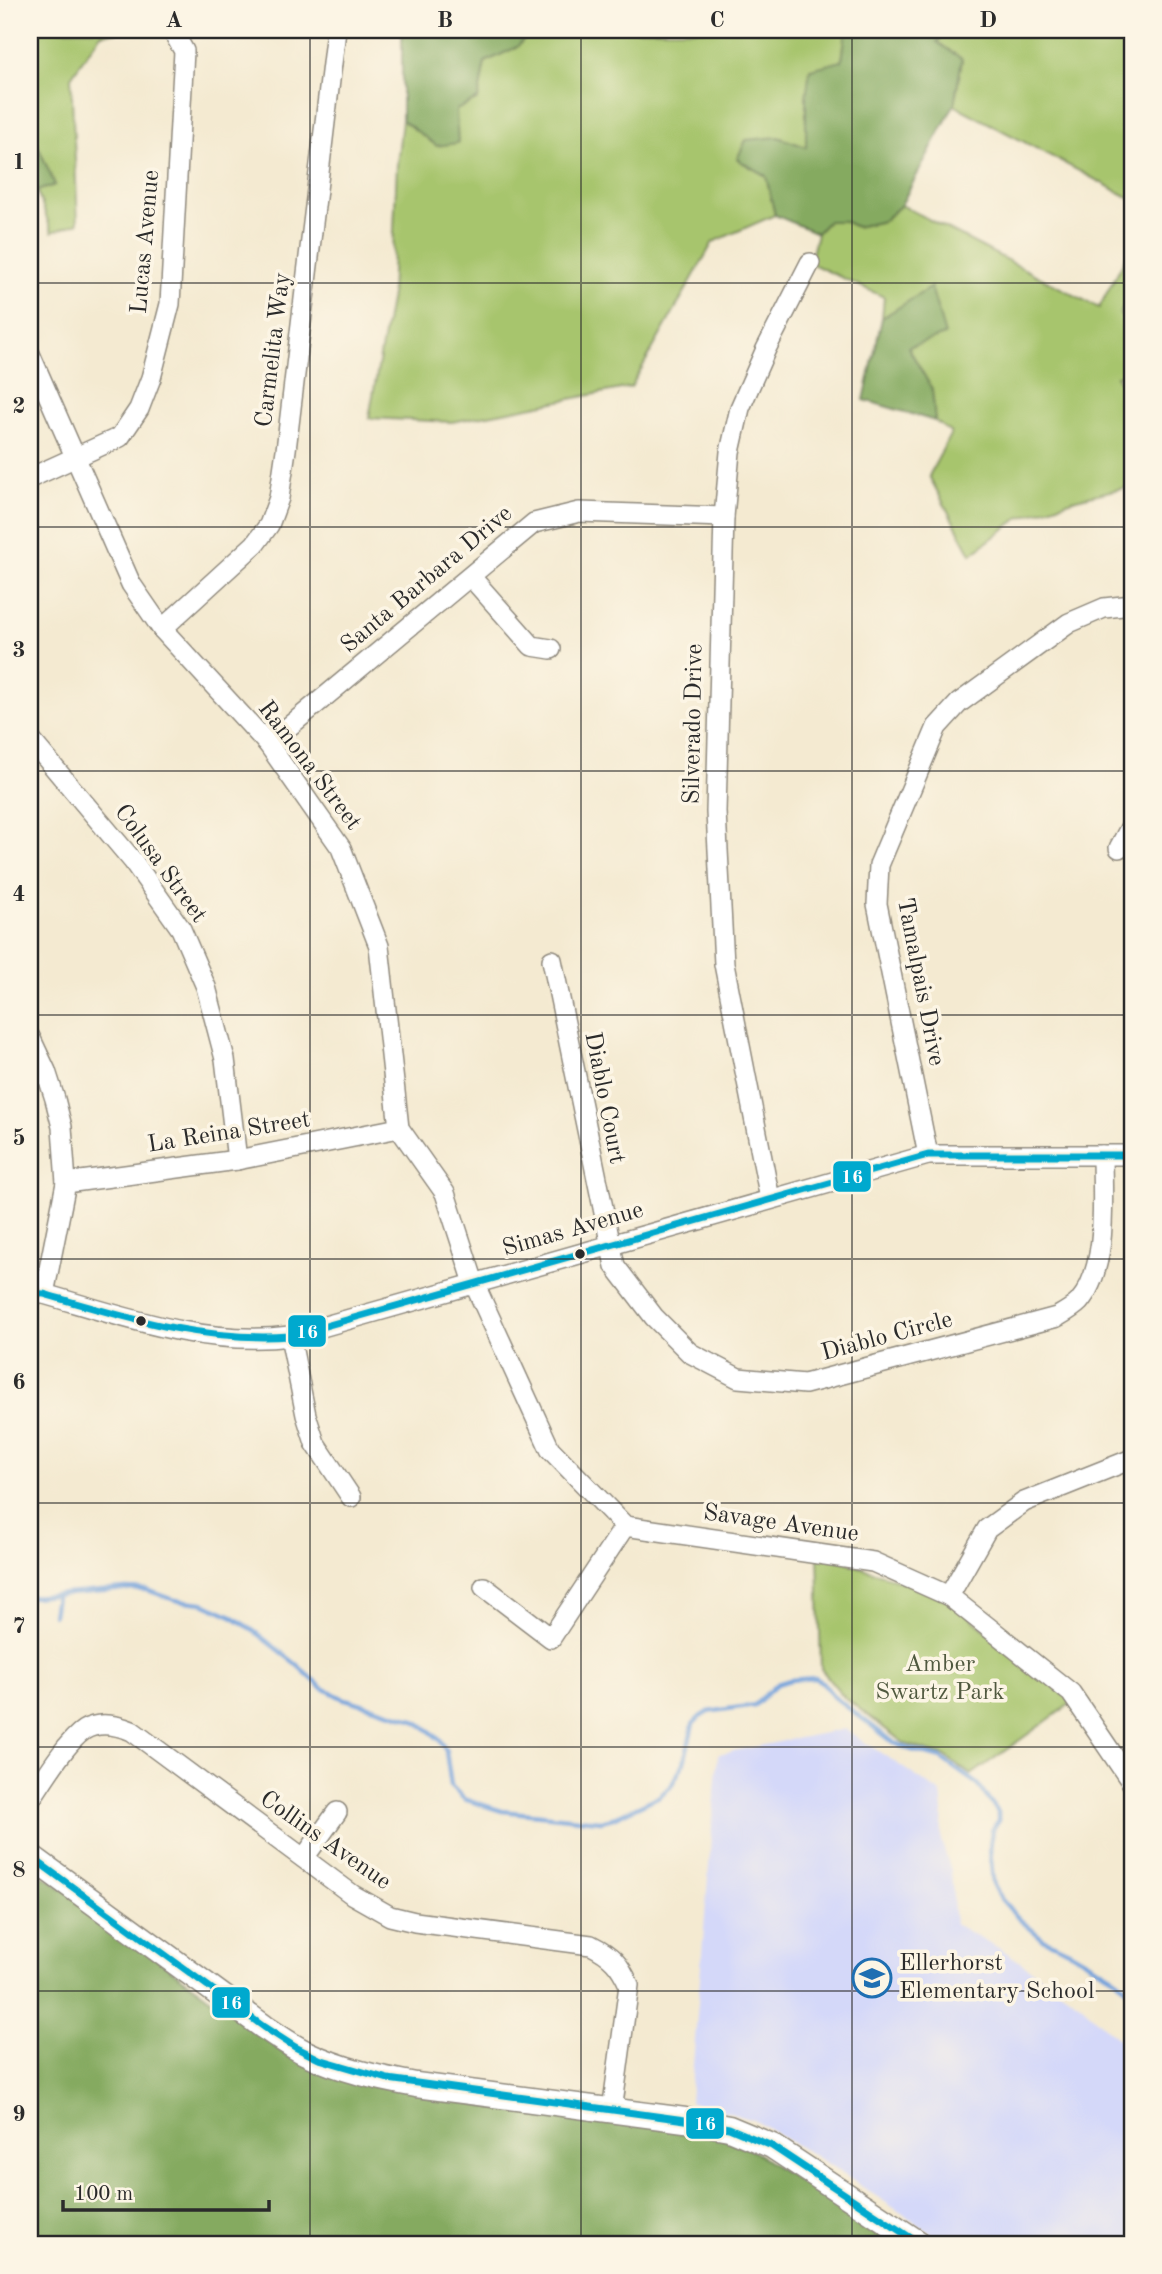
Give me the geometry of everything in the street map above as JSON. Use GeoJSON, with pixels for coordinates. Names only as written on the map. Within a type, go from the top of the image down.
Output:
{"type":"FeatureCollection","features":[{"type":"Feature","properties":{"kind":"main road"},"geometry":{"type":"LineString","coordinates":[[30,1857],[264,2027],[304,2052],[373,2077],[729,2128],[772,2146],[920,2244]]}},
{"type":"Feature","properties":{"kind":"street","name":"Lucas Avenue"},"geometry":{"type":"LineString","coordinates":[[30,478],[120,437],[139,409],[151,379],[170,304],[184,51],[172,30]]}},
{"type":"Feature","properties":{"kind":"street","name":"Carmelita Way"},"geometry":{"type":"LineString","coordinates":[[162,629],[255,544],[269,526],[279,498],[336,30]]}},
{"type":"Feature","properties":{"kind":"street","name":"Silverado Drive"},"geometry":{"type":"LineString","coordinates":[[770,1199],[724,964],[716,812],[724,517],[730,452],[740,408],[810,262]]}},
{"type":"Feature","properties":{"kind":"street","name":"Ramona Street"},"geometry":{"type":"LineString","coordinates":[[30,354],[131,584],[162,629],[268,744],[341,848],[379,946],[399,1128],[445,1193],[474,1283]]}},
{"type":"Feature","properties":{"kind":"street","name":"Santa Barbara Drive"},"geometry":{"type":"LineString","coordinates":[[268,744],[534,523],[579,512],[724,517]]}},
{"type":"Feature","properties":{"kind":"street"},"geometry":{"type":"LineString","coordinates":[[471,577],[532,646],[551,649]]}},
{"type":"Feature","properties":{"kind":"street","name":"Tamalpais Drive"},"geometry":{"type":"LineString","coordinates":[[928,1155],[877,904],[880,865],[937,727],[959,702],[1069,624],[1104,608],[1132,605]]}},
{"type":"Feature","properties":{"kind":"street","name":"Colusa Street"},"geometry":{"type":"LineString","coordinates":[[30,739],[133,860],[181,929],[206,987],[225,1059],[237,1160]]}},
{"type":"Feature","properties":{"kind":"street"},"geometry":{"type":"LineString","coordinates":[[1119,848],[1132,824]]}},
{"type":"Feature","properties":{"kind":"street","name":"Diablo Court"},"geometry":{"type":"LineString","coordinates":[[552,960],[609,1246]]}},
{"type":"Feature","properties":{"kind":"street"},"geometry":{"type":"LineString","coordinates":[[30,1037],[46,1071],[55,1099],[61,1127],[66,1183],[37,1294]]}},
{"type":"Feature","properties":{"kind":"street","name":"La Reina Street"},"geometry":{"type":"LineString","coordinates":[[66,1183],[237,1160],[399,1128]]}},
{"type":"Feature","properties":{"kind":"street","name":"Simas Avenue"},"geometry":{"type":"LineString","coordinates":[[37,1294],[200,1335],[265,1339],[290,1336],[928,1155],[1132,1155]]}},
{"type":"Feature","properties":{"kind":"street","name":"Diablo Circle"},"geometry":{"type":"LineString","coordinates":[[609,1246],[615,1266],[654,1317],[690,1353],[738,1378],[805,1384],[1057,1317],[1079,1302],[1096,1272],[1102,1222],[1102,1155]]}},
{"type":"Feature","properties":{"kind":"street"},"geometry":{"type":"LineString","coordinates":[[474,1283],[550,1449],[625,1527],[551,1638],[484,1587]]}},
{"type":"Feature","properties":{"kind":"street"},"geometry":{"type":"LineString","coordinates":[[290,1336],[306,1415],[315,1443],[351,1497]]}},
{"type":"Feature","properties":{"kind":"street"},"geometry":{"type":"LineString","coordinates":[[949,1596],[987,1530],[1005,1516],[1024,1502],[1132,1459]]}},
{"type":"Feature","properties":{"kind":"street","name":"Savage Avenue"},"geometry":{"type":"LineString","coordinates":[[625,1527],[873,1562],[949,1596],[1071,1693],[1132,1783]]}},
{"type":"Feature","properties":{"kind":"street","name":"Collins Avenue"},"geometry":{"type":"LineString","coordinates":[[30,1800],[71,1744],[85,1730],[100,1725],[116,1725],[132,1731],[353,1895],[390,1916],[415,1922],[591,1945],[609,1955],[622,1967],[629,1985],[612,2111]]}},
{"type":"Feature","properties":{"kind":"street"},"geometry":{"type":"LineString","coordinates":[[304,1858],[337,1812]]}},
{"type":"Feature","properties":{"kind":"shaded area","name":"Ellerhorst Elementary School"},"geometry":{"type":"Polygon","coordinates":[[[845,1729],[941,1793],[941,1840],[951,1870],[955,1924],[1006,1952],[1080,2004],[1132,2052],[1132,2244],[948,2244],[828,2164],[754,2120],[690,2102],[718,1754],[845,1729]]]}},
{"type":"Feature","properties":{"kind":"green space"},"geometry":{"type":"Polygon","coordinates":[[[30,30],[134,30],[101,34],[71,77],[78,223],[52,232],[37,191],[55,185],[30,128],[30,30]]]}},
{"type":"Feature","properties":{"kind":"green space"},"geometry":{"type":"Polygon","coordinates":[[[402,30],[532,30],[517,47],[485,62],[478,99],[456,110],[458,143],[437,146],[402,120],[402,30]]]}},
{"type":"Feature","properties":{"kind":"green space"},"geometry":{"type":"Polygon","coordinates":[[[532,30],[846,30],[842,61],[806,97],[806,147],[778,137],[738,160],[766,176],[775,215],[713,242],[631,387],[452,422],[369,418],[391,295],[397,164],[402,120],[437,146],[456,109],[478,99],[485,62],[517,47],[532,30]]]}},
{"type":"Feature","properties":{"kind":"green space"},"geometry":{"type":"Polygon","coordinates":[[[846,30],[950,30],[937,42],[962,59],[954,105],[901,205],[883,221],[856,227],[844,221],[828,221],[817,233],[775,215],[766,176],[737,159],[746,140],[778,137],[806,147],[806,97],[810,69],[842,61],[846,30]]]}},
{"type":"Feature","properties":{"kind":"green space"},"geometry":{"type":"Polygon","coordinates":[[[950,30],[1132,30],[1132,99],[1122,111],[1132,143],[1132,199],[954,105],[962,60],[936,41],[950,30]]]}},
{"type":"Feature","properties":{"kind":"green space"},"geometry":{"type":"Polygon","coordinates":[[[30,128],[55,185],[37,191],[30,180],[30,128]]]}},
{"type":"Feature","properties":{"kind":"green space"},"geometry":{"type":"Polygon","coordinates":[[[901,205],[1099,308],[1131,247],[1132,286],[1120,315],[1132,321],[1132,373],[1116,376],[1132,404],[1132,486],[1076,499],[1019,518],[971,554],[929,476],[951,433],[935,421],[932,389],[908,347],[930,288],[882,318],[884,297],[810,263],[817,233],[828,221],[844,221],[856,227],[883,221],[901,205]]]}},
{"type":"Feature","properties":{"kind":"green space"},"geometry":{"type":"Polygon","coordinates":[[[931,287],[945,335],[908,347],[932,389],[935,421],[864,400],[882,318],[931,287]]]}},
{"type":"Feature","properties":{"kind":"green space","name":"Amber Swartz Park"},"geometry":{"type":"Polygon","coordinates":[[[818,1554],[945,1597],[1073,1702],[971,1775],[945,1756],[905,1744],[844,1697],[821,1669],[818,1554]]]}},
{"type":"Feature","properties":{"kind":"green space"},"geometry":{"type":"Polygon","coordinates":[[[30,1871],[49,1879],[289,2057],[710,2134],[744,2146],[761,2156],[893,2244],[30,2244],[30,1871]]]}},
{"type":"Feature","properties":{"kind":"waterway"},"geometry":{"type":"LineString","coordinates":[[30,1597],[126,1589],[147,1590],[175,1600],[203,1603],[232,1616],[255,1632],[321,1687],[342,1698],[412,1719],[425,1727],[440,1740],[446,1751],[451,1786],[464,1799],[502,1811],[588,1820],[613,1818],[660,1796],[671,1786],[684,1763],[693,1724],[700,1717],[708,1712],[755,1705],[777,1684],[815,1678],[822,1682],[833,1696],[893,1742],[941,1758],[977,1784],[998,1812],[990,1849],[993,1883],[1001,1899],[1043,1939],[1115,1978],[1132,1994]]}},
{"type":"Feature","properties":{"kind":"waterway"},"geometry":{"type":"LineString","coordinates":[[53,1615],[56,1596]]}},
{"type":"Feature","properties":{"kind":"transit line","name":"16"},"geometry":{"type":"LineString","coordinates":[[30,1293],[44,1294],[195,1332],[258,1337],[290,1336],[928,1155],[1132,1155]]}},
{"type":"Feature","properties":{"kind":"transit line","name":"16"},"geometry":{"type":"LineString","coordinates":[[30,1856],[264,2027],[319,2059],[388,2079],[729,2128],[772,2146],[920,2244]]}},
{"type":"Feature","properties":{"kind":"place","name":"Ellerhorst Elementary School"},"geometry":{"type":"Point","coordinates":[872,1978]}}]}
